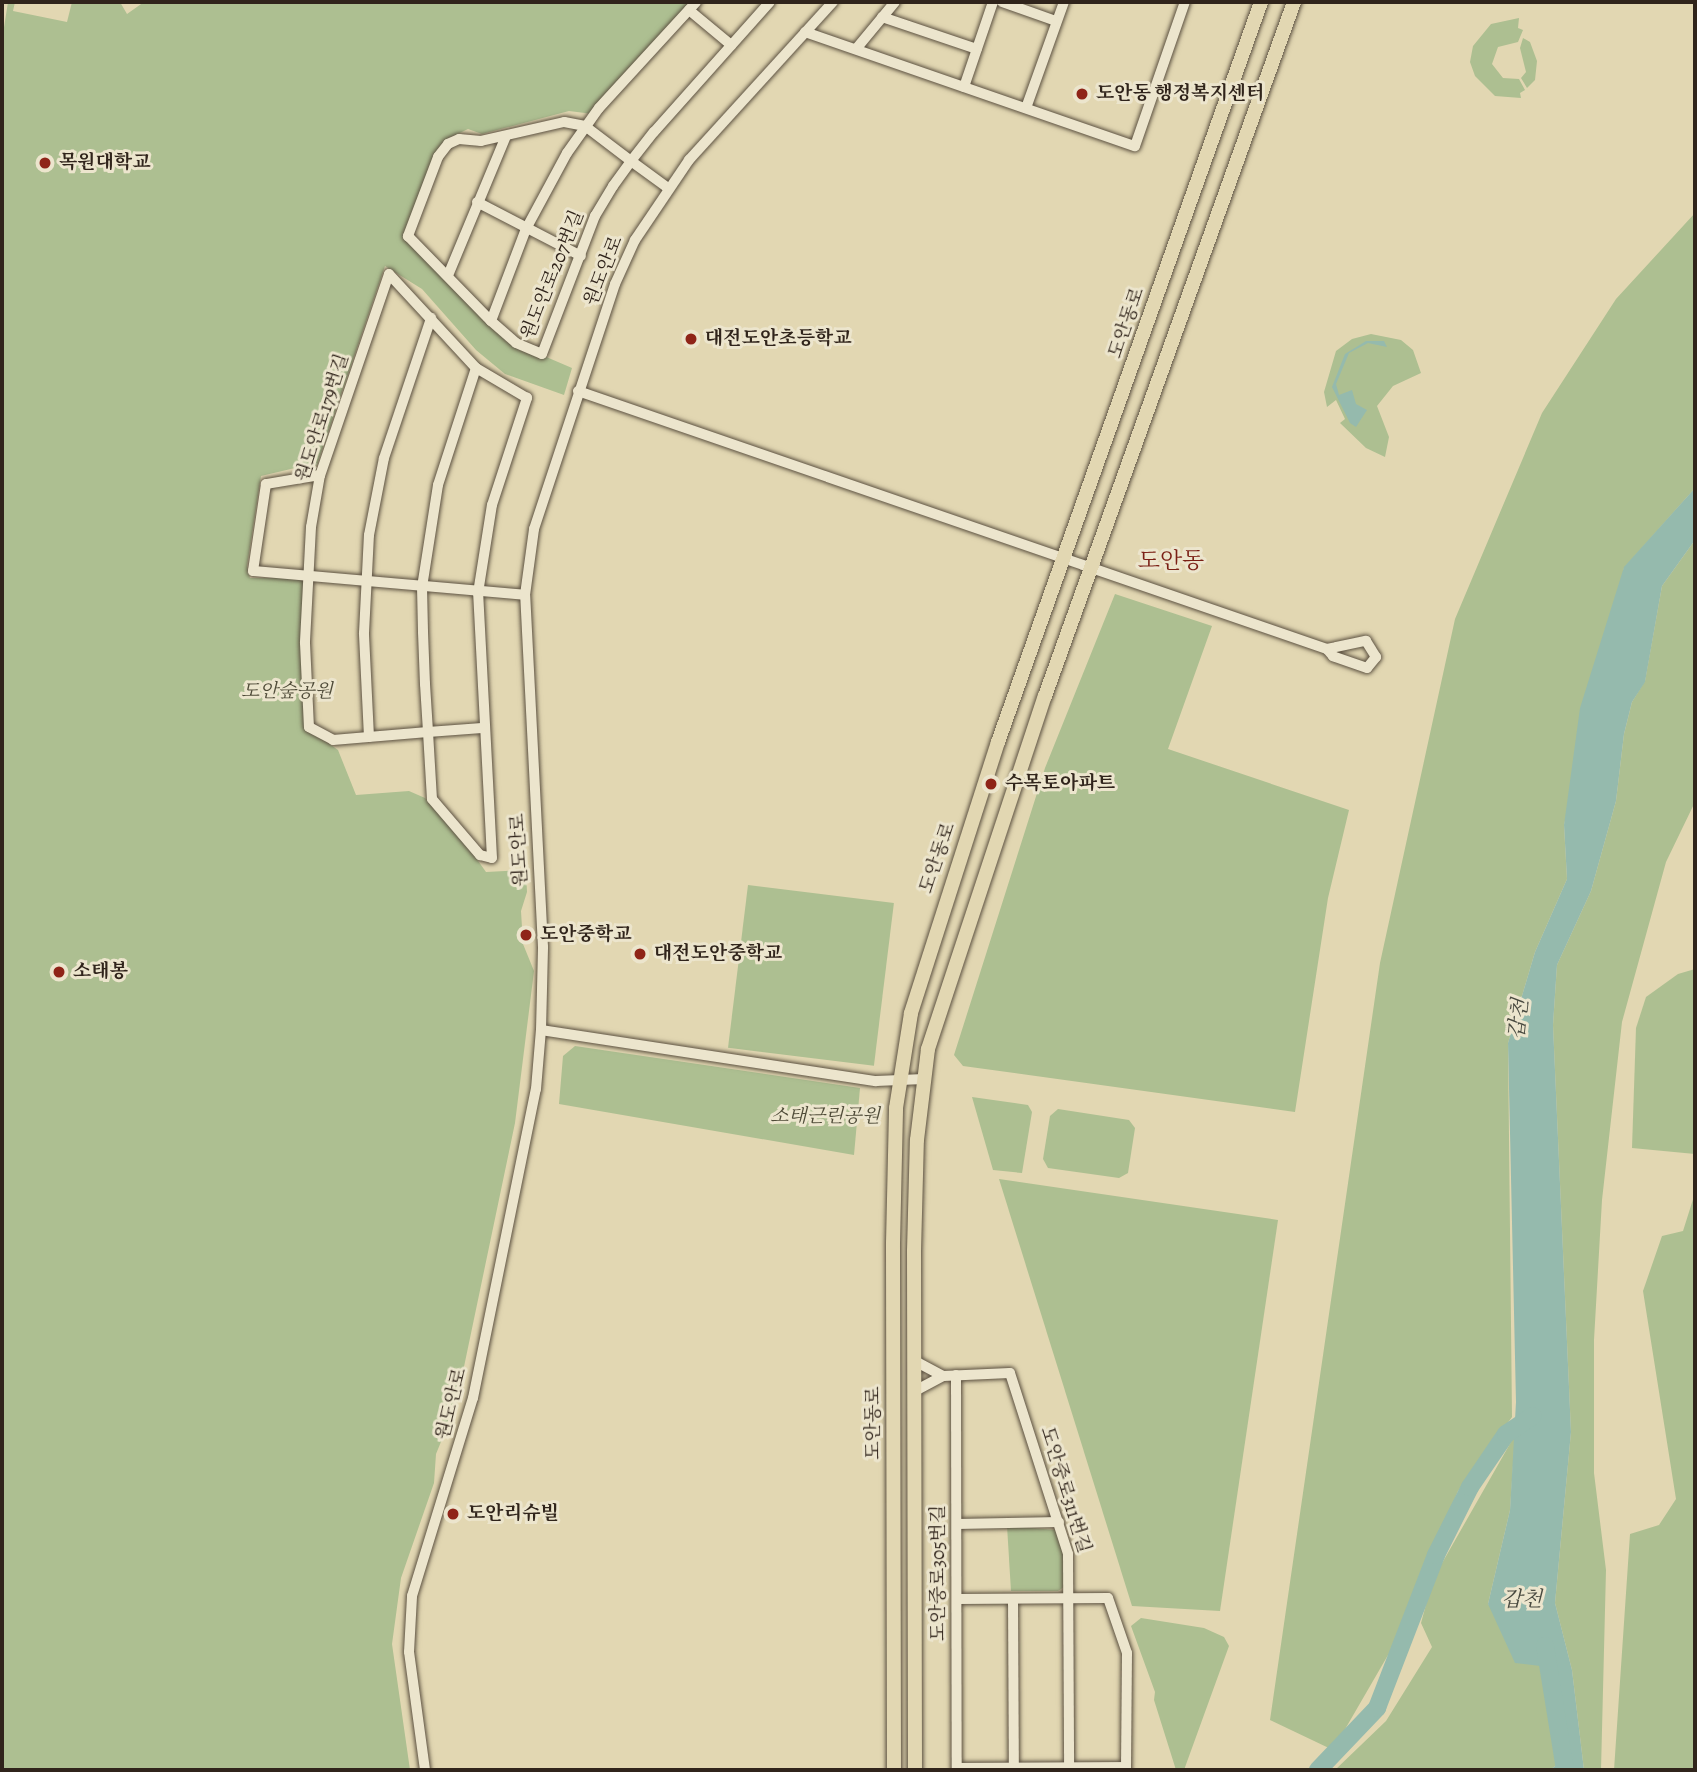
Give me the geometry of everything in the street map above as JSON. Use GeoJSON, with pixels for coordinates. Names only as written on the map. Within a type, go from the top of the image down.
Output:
{"type":"FeatureCollection","features":[{"type":"Feature","properties":{"kind":"main road","name":"도안동로"},"geometry":{"type":"LineString","coordinates":[[894,1770],[893,1243],[899,1081],[911,1013],[934,929],[1261,2]]}},
{"type":"Feature","properties":{"kind":"main road","name":"도안동로"},"geometry":{"type":"LineString","coordinates":[[915,1770],[913,1360],[917,1140],[923,1079],[941,999],[1294,2]]}},
{"type":"Feature","properties":{"kind":"street","name":"원도안로207번길"},"geometry":{"type":"LineString","coordinates":[[585,126],[564,122],[506,136],[448,144],[433,170],[408,236],[449,273],[491,321],[516,342],[542,354],[595,216],[631,161],[770,2]]}},
{"type":"Feature","properties":{"kind":"street","name":"원도안로"},"geometry":{"type":"LineString","coordinates":[[425,1770],[408,1652],[412,1596],[473,1398],[536,1090],[543,947],[525,596],[538,509],[630,251],[668,188],[833,2]]}},
{"type":"Feature","properties":{"kind":"street"},"geometry":{"type":"LineString","coordinates":[[856,49],[895,2]]}},
{"type":"Feature","properties":{"kind":"street"},"geometry":{"type":"LineString","coordinates":[[964,87],[993,2]]}},
{"type":"Feature","properties":{"kind":"street"},"geometry":{"type":"LineString","coordinates":[[1002,2],[1056,21]]}},
{"type":"Feature","properties":{"kind":"street"},"geometry":{"type":"LineString","coordinates":[[1026,108],[1064,2]]}},
{"type":"Feature","properties":{"kind":"street"},"geometry":{"type":"LineString","coordinates":[[805,32],[1135,146],[1185,2]]}},
{"type":"Feature","properties":{"kind":"street","name":"원도안로207번길"},"geometry":{"type":"LineString","coordinates":[[491,321],[526,229],[585,126],[692,6]]}},
{"type":"Feature","properties":{"kind":"street"},"geometry":{"type":"LineString","coordinates":[[692,6],[731,45]]}},
{"type":"Feature","properties":{"kind":"street"},"geometry":{"type":"LineString","coordinates":[[882,17],[977,49]]}},
{"type":"Feature","properties":{"kind":"street"},"geometry":{"type":"LineString","coordinates":[[585,126],[668,188]]}},
{"type":"Feature","properties":{"kind":"street"},"geometry":{"type":"LineString","coordinates":[[449,273],[506,136]]}},
{"type":"Feature","properties":{"kind":"street"},"geometry":{"type":"LineString","coordinates":[[477,202],[581,256]]}},
{"type":"Feature","properties":{"kind":"street","name":"원도안로179번길"},"geometry":{"type":"LineString","coordinates":[[431,318],[389,274],[320,475],[306,576],[309,727],[333,740],[482,728]]}},
{"type":"Feature","properties":{"kind":"street"},"geometry":{"type":"LineString","coordinates":[[369,737],[364,581],[384,457],[431,318],[476,368],[527,398],[492,505],[478,593],[482,728],[492,858],[480,855],[432,799],[422,587],[438,485],[476,368]]}},
{"type":"Feature","properties":{"kind":"street"},"geometry":{"type":"LineString","coordinates":[[578,391],[1091,570],[1327,649]]}},
{"type":"Feature","properties":{"kind":"street"},"geometry":{"type":"LineString","coordinates":[[320,475],[266,484],[253,571],[525,596]]}},
{"type":"Feature","properties":{"kind":"street"},"geometry":{"type":"LineString","coordinates":[[541,1030],[899,1081],[923,1079]]}},
{"type":"Feature","properties":{"kind":"street"},"geometry":{"type":"LineString","coordinates":[[913,1360],[943,1376]]}},
{"type":"Feature","properties":{"kind":"street","name":"도안중로311번길"},"geometry":{"type":"LineString","coordinates":[[943,1376],[1010,1373],[1059,1522],[1069,1554],[1069,1769]]}},
{"type":"Feature","properties":{"kind":"street","name":"도안중로305번길"},"geometry":{"type":"LineString","coordinates":[[956,1375],[957,1769]]}},
{"type":"Feature","properties":{"kind":"street"},"geometry":{"type":"LineString","coordinates":[[913,1392],[943,1376]]}},
{"type":"Feature","properties":{"kind":"street"},"geometry":{"type":"LineString","coordinates":[[957,1524],[1059,1522]]}},
{"type":"Feature","properties":{"kind":"street"},"geometry":{"type":"LineString","coordinates":[[957,1599],[1108,1598],[1126,1653],[1126,1768],[957,1769]]}},
{"type":"Feature","properties":{"kind":"street"},"geometry":{"type":"LineString","coordinates":[[1013,1599],[1014,1769]]}},
{"type":"Feature","properties":{"kind":"green space","name":"도안숲공원"},"geometry":{"type":"Polygon","coordinates":[[[8,2],[15,2],[13,11],[67,22],[72,2],[120,2],[127,14],[144,2],[690,2],[593,114],[569,111],[482,134],[468,129],[445,140],[407,238],[516,344],[572,368],[564,395],[505,374],[476,350],[422,289],[385,266],[317,465],[309,471],[295,468],[261,476],[247,566],[250,578],[301,578],[304,583],[307,728],[338,750],[356,795],[409,791],[425,798],[456,830],[486,872],[526,870],[527,892],[521,911],[523,944],[534,971],[515,1123],[456,1405],[436,1454],[434,1483],[401,1578],[392,1644],[410,1770],[2,1770],[2,40],[8,2]]]}},
{"type":"Feature","properties":{"kind":"green space"},"geometry":{"type":"Polygon","coordinates":[[[1519,18],[1518,28],[1523,30],[1518,42],[1498,47],[1492,64],[1503,78],[1519,79],[1525,90],[1520,93],[1521,98],[1495,96],[1475,76],[1470,62],[1473,46],[1491,24],[1519,18]]]}},
{"type":"Feature","properties":{"kind":"green space"},"geometry":{"type":"Polygon","coordinates":[[[1523,38],[1530,42],[1537,61],[1535,80],[1527,88],[1521,78],[1526,72],[1520,48],[1523,38]]]}},
{"type":"Feature","properties":{"kind":"green space"},"geometry":{"type":"Polygon","coordinates":[[[1695,213],[1695,488],[1624,568],[1564,825],[1567,879],[1535,952],[1508,1043],[1512,1417],[1458,1491],[1395,1643],[1333,1750],[1270,1720],[1380,963],[1455,619],[1542,413],[1616,299],[1695,213]]]}},
{"type":"Feature","properties":{"kind":"green space"},"geometry":{"type":"Polygon","coordinates":[[[1371,334],[1401,340],[1413,350],[1421,373],[1393,386],[1377,406],[1389,437],[1385,457],[1366,448],[1340,423],[1345,419],[1336,400],[1327,407],[1324,392],[1336,351],[1352,339],[1371,334]]]}},
{"type":"Feature","properties":{"kind":"green space"},"geometry":{"type":"Polygon","coordinates":[[[1695,540],[1695,802],[1666,862],[1622,1022],[1602,1200],[1594,1340],[1594,1473],[1606,1570],[1601,1770],[1584,1770],[1572,1670],[1555,1603],[1571,1432],[1553,1025],[1557,965],[1591,891],[1616,801],[1624,734],[1632,702],[1645,681],[1662,586],[1695,540]]]}},
{"type":"Feature","properties":{"kind":"green space"},"geometry":{"type":"Polygon","coordinates":[[[1115,594],[1212,626],[1168,749],[1349,810],[1328,898],[1295,1112],[963,1066],[954,1055],[1045,768],[1115,594]]]}},
{"type":"Feature","properties":{"kind":"green space"},"geometry":{"type":"Polygon","coordinates":[[[748,885],[894,903],[874,1066],[728,1048],[748,885]]]}},
{"type":"Feature","properties":{"kind":"green space"},"geometry":{"type":"Polygon","coordinates":[[[1695,969],[1695,1154],[1632,1148],[1636,1028],[1646,997],[1678,974],[1695,969]]]}},
{"type":"Feature","properties":{"kind":"green space","name":"소태근린공원"},"geometry":{"type":"Polygon","coordinates":[[[575,1046],[860,1088],[854,1155],[559,1104],[563,1056],[575,1046]]]}},
{"type":"Feature","properties":{"kind":"green space"},"geometry":{"type":"Polygon","coordinates":[[[972,1097],[1028,1105],[1032,1112],[1022,1173],[993,1170],[972,1097]]]}},
{"type":"Feature","properties":{"kind":"green space"},"geometry":{"type":"Polygon","coordinates":[[[1058,1109],[1129,1120],[1135,1128],[1128,1173],[1119,1178],[1048,1168],[1043,1159],[1050,1116],[1058,1109]]]}},
{"type":"Feature","properties":{"kind":"green space"},"geometry":{"type":"Polygon","coordinates":[[[999,1179],[1278,1220],[1220,1611],[1132,1606],[999,1179]]]}},
{"type":"Feature","properties":{"kind":"green space"},"geometry":{"type":"Polygon","coordinates":[[[1695,1193],[1695,1770],[1614,1770],[1630,1534],[1659,1525],[1676,1499],[1643,1291],[1662,1236],[1683,1231],[1695,1193]]]}},
{"type":"Feature","properties":{"kind":"green space"},"geometry":{"type":"Polygon","coordinates":[[[1515,1435],[1510,1510],[1488,1604],[1557,1668],[1559,1763],[1550,1770],[1335,1770],[1386,1721],[1432,1647],[1421,1623],[1433,1579],[1515,1435]]]}},
{"type":"Feature","properties":{"kind":"green space"},"geometry":{"type":"Polygon","coordinates":[[[1007,1526],[1056,1530],[1065,1554],[1064,1587],[1058,1591],[1011,1591],[1007,1526]]]}},
{"type":"Feature","properties":{"kind":"green space"},"geometry":{"type":"Polygon","coordinates":[[[1141,1618],[1204,1628],[1224,1637],[1229,1646],[1184,1770],[1176,1770],[1154,1700],[1155,1692],[1131,1626],[1141,1618]]]}},
{"type":"Feature","properties":{"kind":"water"},"geometry":{"type":"Polygon","coordinates":[[[1366,341],[1384,341],[1387,347],[1368,343],[1349,353],[1336,384],[1339,395],[1352,390],[1356,404],[1367,410],[1356,427],[1350,423],[1332,387],[1345,354],[1366,341]]]}},
{"type":"Feature","properties":{"kind":"water","name":"갑천"},"geometry":{"type":"Polygon","coordinates":[[[1695,488],[1695,540],[1662,586],[1645,682],[1632,702],[1624,734],[1616,801],[1591,891],[1557,965],[1553,1025],[1571,1432],[1555,1603],[1572,1670],[1584,1770],[1550,1770],[1559,1763],[1557,1668],[1515,1663],[1488,1604],[1510,1510],[1516,1402],[1508,1043],[1535,952],[1567,879],[1564,825],[1580,708],[1624,567],[1695,488]]]}},
{"type":"Feature","properties":{"kind":"waterway"},"geometry":{"type":"LineString","coordinates":[[1318,1770],[1377,1708],[1436,1555],[1470,1487],[1506,1434],[1533,1416]]}},
{"type":"Feature","properties":{"kind":"waterway","name":"갑천"},"geometry":{"type":"LineString","coordinates":[[1545,1646],[1565,1770]]}},
{"type":"Feature","properties":{"kind":"place","name":"도안동 행정복지센터"},"geometry":{"type":"Point","coordinates":[1082,94]}},
{"type":"Feature","properties":{"kind":"place","name":"목원대학교"},"geometry":{"type":"Point","coordinates":[45,163]}},
{"type":"Feature","properties":{"kind":"place","name":"대전도안초등학교"},"geometry":{"type":"Point","coordinates":[691,339]}},
{"type":"Feature","properties":{"kind":"place","name":"수목토아파트"},"geometry":{"type":"Point","coordinates":[991,784]}},
{"type":"Feature","properties":{"kind":"place","name":"도안중학교"},"geometry":{"type":"Point","coordinates":[526,935]}},
{"type":"Feature","properties":{"kind":"place","name":"대전도안중학교"},"geometry":{"type":"Point","coordinates":[640,954]}},
{"type":"Feature","properties":{"kind":"place","name":"소태봉"},"geometry":{"type":"Point","coordinates":[59,972]}},
{"type":"Feature","properties":{"kind":"place","name":"도안리슈빌"},"geometry":{"type":"Point","coordinates":[453,1514]}},
{"type":"Feature","properties":{"kind":"district","name":"도안동"},"geometry":{"type":"Point","coordinates":[1171,561]}}]}
